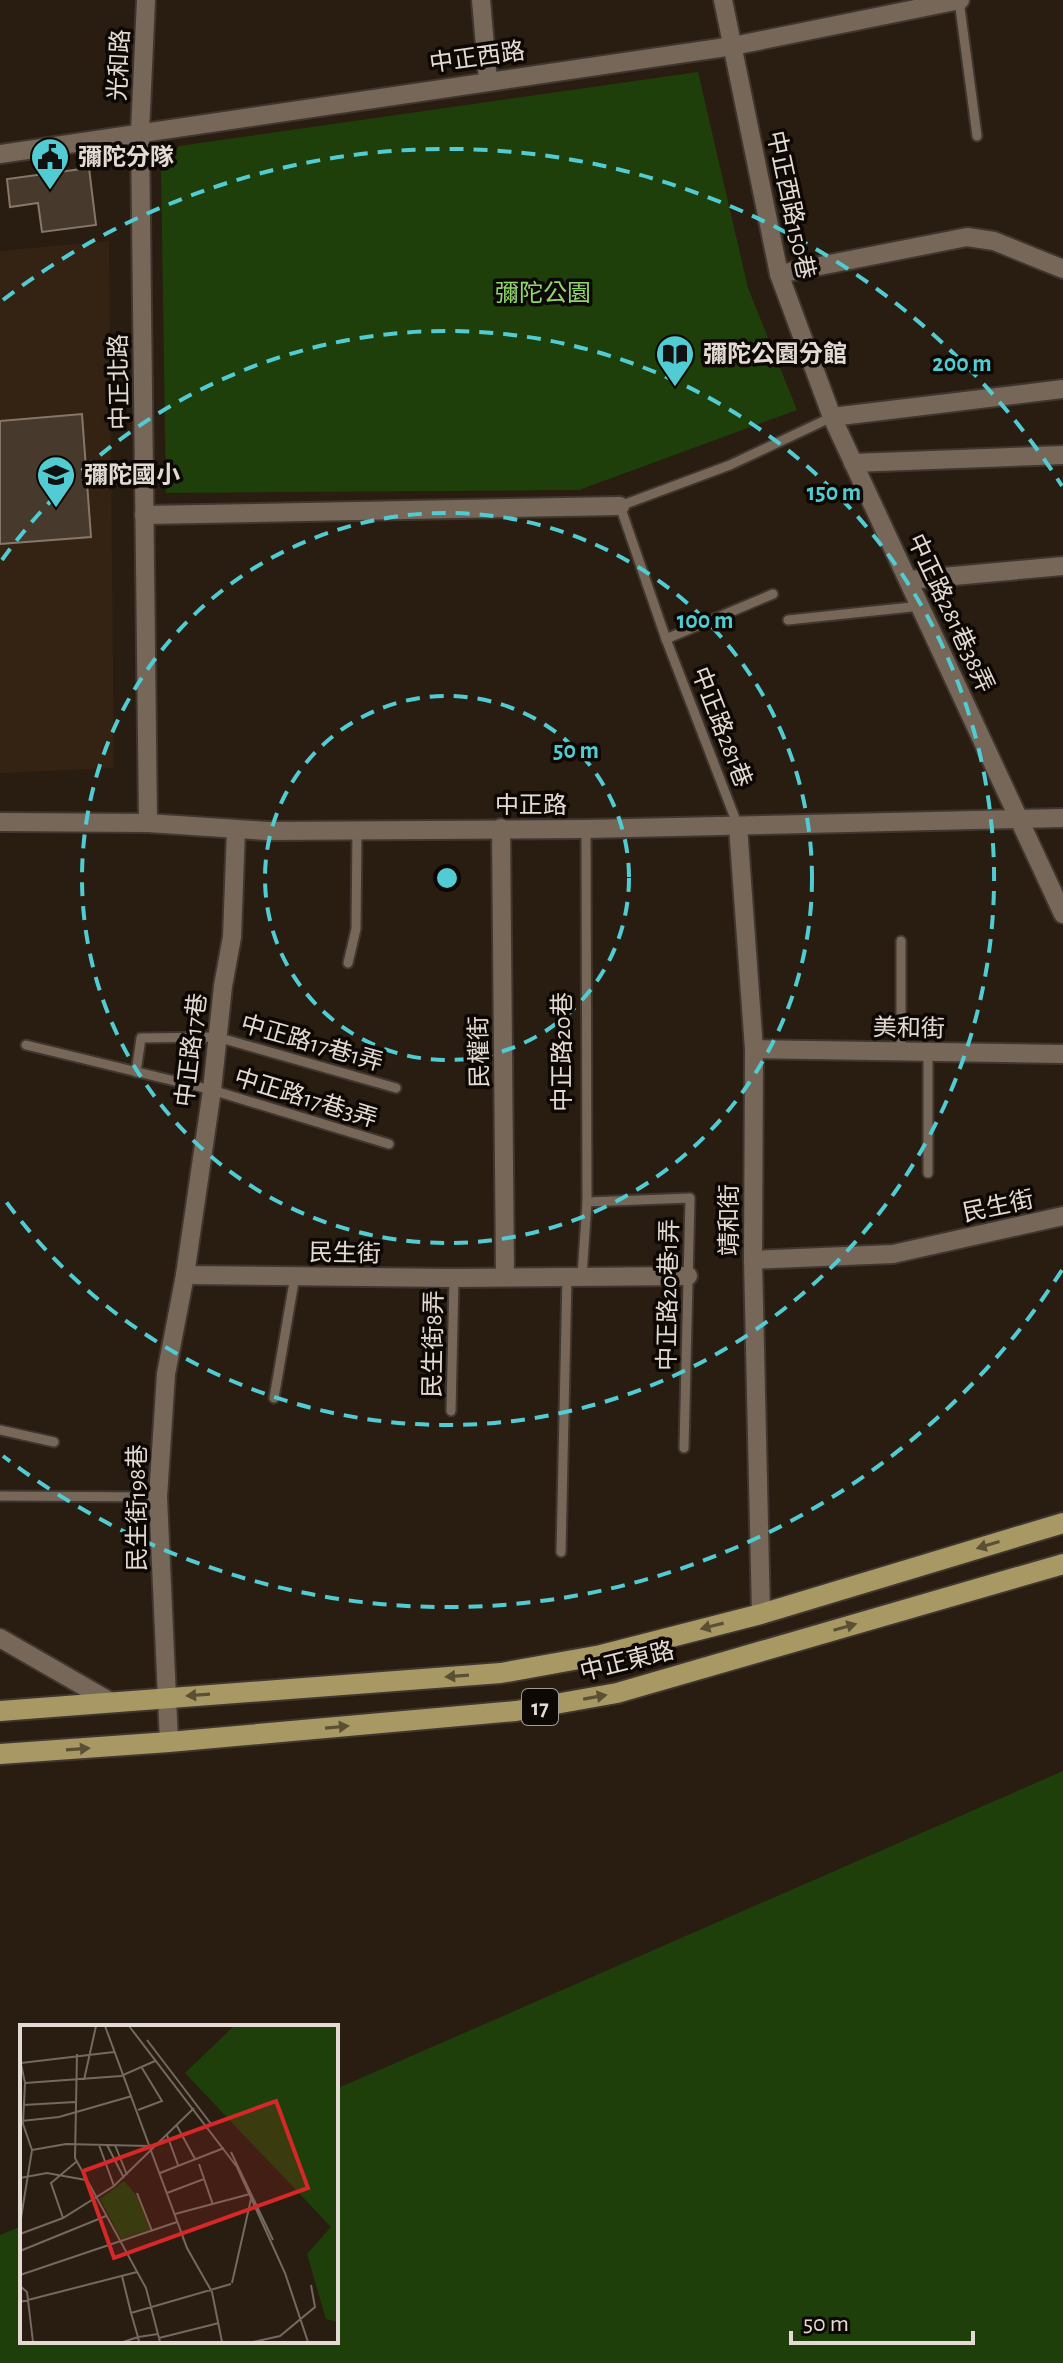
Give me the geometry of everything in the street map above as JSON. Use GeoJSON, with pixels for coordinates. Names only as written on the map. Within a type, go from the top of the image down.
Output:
{"type":"FeatureCollection","features":[{"type":"Feature","properties":{"kind":"main road","name":"中正東路"},"geometry":{"type":"LineString","coordinates":[[0,1711],[501,1673],[601,1655],[761,1614],[1063,1523]]}},
{"type":"Feature","properties":{"kind":"main road","name":"中正東路"},"geometry":{"type":"LineString","coordinates":[[0,1754],[516,1711],[617,1693],[1063,1564]]}},
{"type":"Feature","properties":{"kind":"street","name":"光和路"},"geometry":{"type":"LineString","coordinates":[[140,132],[146,0]]}},
{"type":"Feature","properties":{"kind":"street"},"geometry":{"type":"LineString","coordinates":[[481,0],[488,80]]}},
{"type":"Feature","properties":{"kind":"street","name":"中正西路150巷"},"geometry":{"type":"LineString","coordinates":[[723,0],[779,274],[832,417]]}},
{"type":"Feature","properties":{"kind":"street","name":"中正西路"},"geometry":{"type":"LineString","coordinates":[[0,154],[733,46],[959,0]]}},
{"type":"Feature","properties":{"kind":"street","name":"中正北路"},"geometry":{"type":"LineString","coordinates":[[140,132],[148,823]]}},
{"type":"Feature","properties":{"kind":"street"},"geometry":{"type":"LineString","coordinates":[[779,274],[967,237],[994,241],[1063,269]]}},
{"type":"Feature","properties":{"kind":"street"},"geometry":{"type":"LineString","coordinates":[[832,417],[1063,389]]}},
{"type":"Feature","properties":{"kind":"street","name":"中正路281巷38弄"},"geometry":{"type":"LineString","coordinates":[[832,417],[1063,914]]}},
{"type":"Feature","properties":{"kind":"street"},"geometry":{"type":"LineString","coordinates":[[853,463],[1063,455]]}},
{"type":"Feature","properties":{"kind":"street"},"geometry":{"type":"LineString","coordinates":[[144,515],[620,506]]}},
{"type":"Feature","properties":{"kind":"street"},"geometry":{"type":"LineString","coordinates":[[909,580],[1063,566]]}},
{"type":"Feature","properties":{"kind":"street","name":"中正路"},"geometry":{"type":"LineString","coordinates":[[0,822],[148,823],[236,830],[357,831],[1063,818]]}},
{"type":"Feature","properties":{"kind":"street","name":"靖和街"},"geometry":{"type":"LineString","coordinates":[[738,826],[754,1049],[753,1260],[761,1614]]}},
{"type":"Feature","properties":{"kind":"street","name":"民權街"},"geometry":{"type":"LineString","coordinates":[[501,828],[505,1276]]}},
{"type":"Feature","properties":{"kind":"street","name":"中正路17巷"},"geometry":{"type":"LineString","coordinates":[[185,1275],[232,937],[236,830]]}},
{"type":"Feature","properties":{"kind":"street","name":"美和街"},"geometry":{"type":"LineString","coordinates":[[754,1049],[1063,1054]]}},
{"type":"Feature","properties":{"kind":"street","name":"民生街"},"geometry":{"type":"LineString","coordinates":[[753,1260],[893,1254],[1063,1216]]}},
{"type":"Feature","properties":{"kind":"street","name":"民生街"},"geometry":{"type":"LineString","coordinates":[[185,1275],[505,1276]]}},
{"type":"Feature","properties":{"kind":"street","name":"民生街198巷"},"geometry":{"type":"LineString","coordinates":[[169,1742],[158,1497],[166,1374],[185,1275]]}},
{"type":"Feature","properties":{"kind":"street"},"geometry":{"type":"LineString","coordinates":[[505,1276],[688,1276]]}},
{"type":"Feature","properties":{"kind":"street"},"geometry":{"type":"LineString","coordinates":[[0,1638],[111,1702]]}},
{"type":"Feature","properties":{"kind":"lane"},"geometry":{"type":"LineString","coordinates":[[959,0],[977,136]]}},
{"type":"Feature","properties":{"kind":"lane"},"geometry":{"type":"LineString","coordinates":[[620,506],[730,465],[832,417]]}},
{"type":"Feature","properties":{"kind":"lane","name":"中正路281巷"},"geometry":{"type":"LineString","coordinates":[[620,506],[666,639],[738,826]]}},
{"type":"Feature","properties":{"kind":"lane"},"geometry":{"type":"LineString","coordinates":[[666,639],[773,594]]}},
{"type":"Feature","properties":{"kind":"lane"},"geometry":{"type":"LineString","coordinates":[[788,620],[921,606]]}},
{"type":"Feature","properties":{"kind":"lane","name":"中正路20巷"},"geometry":{"type":"LineString","coordinates":[[561,1552],[574,1276],[587,1202],[586,829]]}},
{"type":"Feature","properties":{"kind":"lane"},"geometry":{"type":"LineString","coordinates":[[348,963],[356,929],[357,831]]}},
{"type":"Feature","properties":{"kind":"lane"},"geometry":{"type":"LineString","coordinates":[[901,941],[901,1052]]}},
{"type":"Feature","properties":{"kind":"lane","name":"中正路17巷1弄"},"geometry":{"type":"LineString","coordinates":[[136,1072],[141,1038],[217,1037],[396,1088]]}},
{"type":"Feature","properties":{"kind":"lane","name":"中正路17巷3弄"},"geometry":{"type":"LineString","coordinates":[[26,1045],[212,1090],[389,1144]]}},
{"type":"Feature","properties":{"kind":"lane"},"geometry":{"type":"LineString","coordinates":[[928,1053],[928,1173]]}},
{"type":"Feature","properties":{"kind":"lane","name":"中正路20巷1弄"},"geometry":{"type":"LineString","coordinates":[[587,1202],[690,1198],[684,1448]]}},
{"type":"Feature","properties":{"kind":"lane"},"geometry":{"type":"LineString","coordinates":[[274,1398],[295,1276]]}},
{"type":"Feature","properties":{"kind":"lane","name":"民生街8弄"},"geometry":{"type":"LineString","coordinates":[[451,1411],[454,1278]]}},
{"type":"Feature","properties":{"kind":"lane"},"geometry":{"type":"LineString","coordinates":[[0,1431],[54,1442]]}},
{"type":"Feature","properties":{"kind":"lane"},"geometry":{"type":"LineString","coordinates":[[0,1496],[158,1497]]}},
{"type":"Feature","properties":{"kind":"shaded area","name":"彌陀國小"},"geometry":{"type":"Polygon","coordinates":[[[109,241],[114,768],[0,773],[0,251],[109,241]]]}},
{"type":"Feature","properties":{"kind":"green space","name":"彌陀公園"},"geometry":{"type":"Polygon","coordinates":[[[698,72],[748,288],[797,410],[579,490],[166,493],[161,167],[179,146],[698,72]]]}},
{"type":"Feature","properties":{"kind":"green space"},"geometry":{"type":"Polygon","coordinates":[[[1063,1771],[1063,2363],[0,2363],[0,2235],[20,2227],[20,2343],[338,2343],[338,2088],[1063,1771]]]}},
{"type":"Feature","properties":{"kind":"building","name":"彌陀分隊"},"geometry":{"type":"Polygon","coordinates":[[[89,168],[96,225],[42,232],[38,203],[10,207],[7,179],[89,168]]]}},
{"type":"Feature","properties":{"kind":"building"},"geometry":{"type":"Polygon","coordinates":[[[82,414],[91,537],[0,544],[0,421],[82,414]]]}},
{"type":"Feature","properties":{"kind":"place","name":"彌陀分隊"},"geometry":{"type":"Point","coordinates":[50,191]}},
{"type":"Feature","properties":{"kind":"place","name":"彌陀公園分館"},"geometry":{"type":"Point","coordinates":[675,388]}},
{"type":"Feature","properties":{"kind":"place","name":"彌陀國小"},"geometry":{"type":"Point","coordinates":[56,509]}}]}
